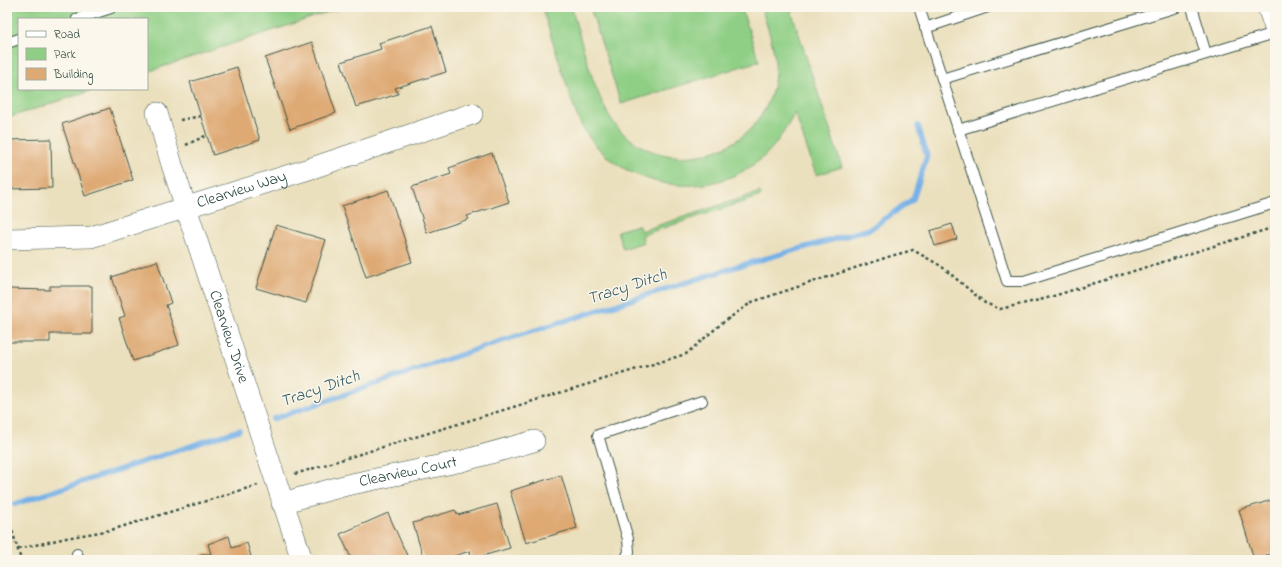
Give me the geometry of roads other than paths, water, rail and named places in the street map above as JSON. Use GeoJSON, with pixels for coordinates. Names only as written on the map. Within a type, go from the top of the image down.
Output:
{"type":"FeatureCollection","features":[{"type":"Feature","properties":{"kind":"street"},"geometry":{"type":"LineString","coordinates":[[1268,7],[1275,28]]}},
{"type":"Feature","properties":{"kind":"street","name":"Clearview Drive"},"geometry":{"type":"LineString","coordinates":[[157,113],[186,208],[302,560]]}},
{"type":"Feature","properties":{"kind":"street","name":"Clearview Way"},"geometry":{"type":"LineString","coordinates":[[7,239],[91,238],[312,168],[472,114]]}},
{"type":"Feature","properties":{"kind":"street","name":"Clearview Court"},"geometry":{"type":"LineString","coordinates":[[282,503],[347,485],[454,463],[534,441]]}},
{"type":"Feature","properties":{"kind":"lane"},"geometry":{"type":"LineString","coordinates":[[919,7],[1007,281],[1024,281],[1275,203]]}},
{"type":"Feature","properties":{"kind":"lane"},"geometry":{"type":"LineString","coordinates":[[925,28],[988,7]]}},
{"type":"Feature","properties":{"kind":"lane"},"geometry":{"type":"LineString","coordinates":[[942,79],[1177,7]]}},
{"type":"Feature","properties":{"kind":"lane"},"geometry":{"type":"LineString","coordinates":[[1192,7],[1206,54]]}},
{"type":"Feature","properties":{"kind":"lane"},"geometry":{"type":"LineString","coordinates":[[80,18],[111,8]]}},
{"type":"Feature","properties":{"kind":"lane"},"geometry":{"type":"LineString","coordinates":[[958,130],[1275,33]]}},
{"type":"Feature","properties":{"kind":"lane"},"geometry":{"type":"LineString","coordinates":[[7,43],[18,39]]}},
{"type":"Feature","properties":{"kind":"lane"},"geometry":{"type":"LineString","coordinates":[[625,560],[629,552],[628,539],[598,435],[702,401]]}},
{"type":"Feature","properties":{"kind":"waterway","name":"Tracy Ditch"},"geometry":{"type":"LineString","coordinates":[[273,419],[489,345],[735,267],[870,229],[913,199],[927,156],[918,126]]}},
{"type":"Feature","properties":{"kind":"waterway","name":"Tracy Ditch"},"geometry":{"type":"LineString","coordinates":[[15,504],[239,430]]}}]}
